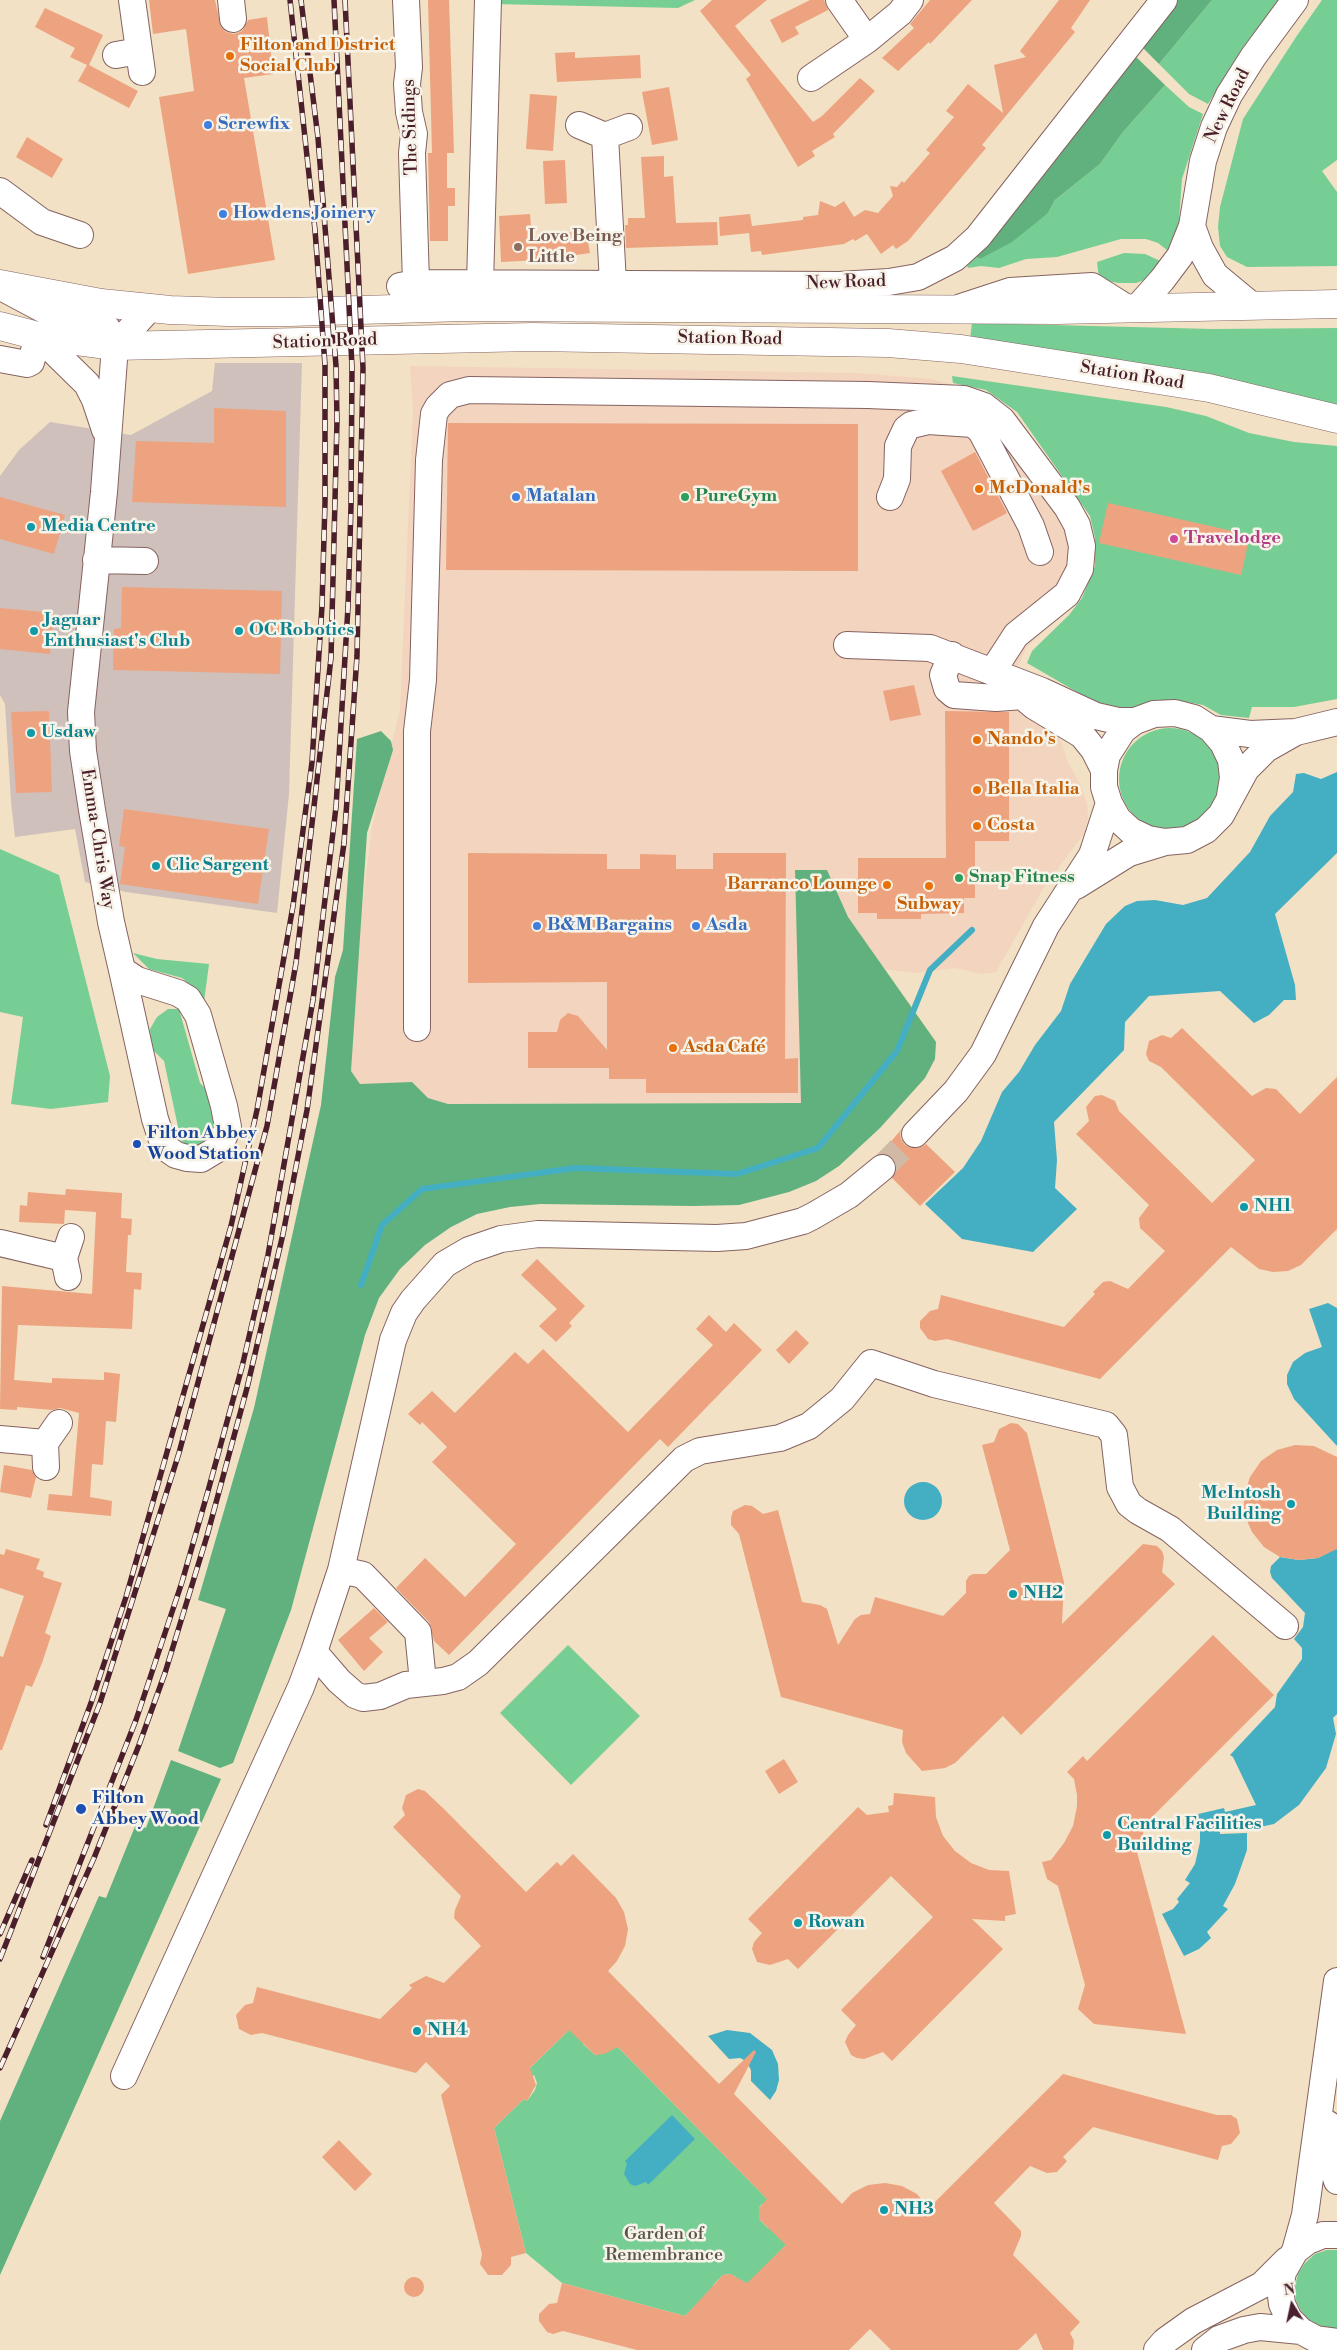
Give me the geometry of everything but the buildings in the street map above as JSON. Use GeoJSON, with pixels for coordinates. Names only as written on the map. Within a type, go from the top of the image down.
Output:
{"type":"FeatureCollection","features":[{"type":"Feature","properties":{"kind":"main road","name":"Station Road"},"geometry":{"type":"LineString","coordinates":[[0,285],[100,304],[149,309],[290,312],[465,307],[953,310],[1337,304]]}},
{"type":"Feature","properties":{"kind":"main road","name":"Station Road"},"geometry":{"type":"LineString","coordinates":[[0,326],[38,336],[115,346],[524,337],[888,343],[961,349],[1181,383],[1253,397],[1337,419]]}},
{"type":"Feature","properties":{"kind":"street"},"geometry":{"type":"LineString","coordinates":[[132,0],[133,60]]}},
{"type":"Feature","properties":{"kind":"street","name":"The Sidings"},"geometry":{"type":"LineString","coordinates":[[406,0],[409,67],[407,84],[409,112],[414,134],[408,285]]}},
{"type":"Feature","properties":{"kind":"street"},"geometry":{"type":"LineString","coordinates":[[480,284],[488,0]]}},
{"type":"Feature","properties":{"kind":"street"},"geometry":{"type":"LineString","coordinates":[[839,0],[867,40]]}},
{"type":"Feature","properties":{"kind":"street"},"geometry":{"type":"LineString","coordinates":[[811,78],[867,40],[900,12],[910,0]]}},
{"type":"Feature","properties":{"kind":"street","name":"New Road"},"geometry":{"type":"LineString","coordinates":[[408,285],[613,283],[839,285],[889,282],[930,272],[955,258],[978,238],[1164,0]]}},
{"type":"Feature","properties":{"kind":"street","name":"New Road"},"geometry":{"type":"LineString","coordinates":[[1132,308],[1174,266],[1192,226],[1203,161],[1220,115],[1249,63],[1295,0]]}},
{"type":"Feature","properties":{"kind":"street"},"geometry":{"type":"LineString","coordinates":[[579,125],[617,132],[613,283]]}},
{"type":"Feature","properties":{"kind":"street"},"geometry":{"type":"LineString","coordinates":[[0,191],[42,222],[80,234]]}},
{"type":"Feature","properties":{"kind":"street"},"geometry":{"type":"LineString","coordinates":[[1192,226],[1200,248],[1215,275],[1250,304]]}},
{"type":"Feature","properties":{"kind":"street","name":"Station Road"},"geometry":{"type":"LineString","coordinates":[[0,285],[48,312],[107,328],[115,346]]}},
{"type":"Feature","properties":{"kind":"street"},"geometry":{"type":"LineString","coordinates":[[115,346],[149,309]]}},
{"type":"Feature","properties":{"kind":"street"},"geometry":{"type":"LineString","coordinates":[[0,359],[27,364],[31,362],[38,336]]}},
{"type":"Feature","properties":{"kind":"street","name":"Emma-Chris Way"},"geometry":{"type":"LineString","coordinates":[[38,336],[86,384],[95,400],[107,438]]}},
{"type":"Feature","properties":{"kind":"street","name":"Emma-Chris Way"},"geometry":{"type":"LineString","coordinates":[[115,346],[107,438],[94,490],[96,560],[84,587],[77,682],[81,712],[94,751],[82,812],[120,924],[122,970],[157,1128],[166,1148],[176,1155],[201,1158],[219,1148],[225,1138],[228,1127],[218,1064],[193,1006],[188,999],[178,993],[137,980],[122,970]]}},
{"type":"Feature","properties":{"kind":"street"},"geometry":{"type":"LineString","coordinates":[[417,1028],[417,731],[423,680],[429,460],[434,414],[450,395],[469,390],[868,395],[964,399],[984,406],[1002,420],[1067,507],[1077,525],[1082,546],[1080,569],[1067,594],[1016,635],[992,672]]}},
{"type":"Feature","properties":{"kind":"street"},"geometry":{"type":"LineString","coordinates":[[890,496],[897,479],[900,440],[911,425],[928,421],[973,424],[981,431],[1031,526],[1040,552]]}},
{"type":"Feature","properties":{"kind":"street"},"geometry":{"type":"LineString","coordinates":[[96,560],[145,561]]}},
{"type":"Feature","properties":{"kind":"street"},"geometry":{"type":"LineString","coordinates":[[847,645],[922,646],[952,655],[1042,691],[1096,716],[1118,721],[1135,721]]}},
{"type":"Feature","properties":{"kind":"street"},"geometry":{"type":"LineString","coordinates":[[952,655],[943,675],[947,689],[954,695],[996,698],[1023,696]]}},
{"type":"Feature","properties":{"kind":"street"},"geometry":{"type":"LineString","coordinates":[[992,672],[1023,696],[1082,735],[1094,750],[1104,770]]}},
{"type":"Feature","properties":{"kind":"street"},"geometry":{"type":"LineString","coordinates":[[1165,842],[1148,839],[1131,831],[1118,819],[1109,803],[1104,787],[1104,770],[1114,742],[1135,721],[1154,714],[1174,713],[1194,718],[1211,729],[1223,743],[1231,760],[1233,778],[1230,796]]}},
{"type":"Feature","properties":{"kind":"street"},"geometry":{"type":"LineString","coordinates":[[1211,729],[1250,734],[1296,732],[1337,722]]}},
{"type":"Feature","properties":{"kind":"street"},"geometry":{"type":"LineString","coordinates":[[1071,889],[1129,854],[1165,842],[1186,840],[1206,830],[1221,815],[1246,769],[1266,749],[1296,732]]}},
{"type":"Feature","properties":{"kind":"street"},"geometry":{"type":"LineString","coordinates":[[915,1134],[956,1092],[983,1054],[1046,926],[1092,855],[1109,803]]}},
{"type":"Feature","properties":{"kind":"street"},"geometry":{"type":"LineString","coordinates":[[134,1026],[154,986]]}},
{"type":"Feature","properties":{"kind":"street"},"geometry":{"type":"LineString","coordinates":[[124,2076],[297,1696],[314,1652],[342,1570],[393,1340],[404,1313],[445,1264],[469,1250],[501,1239],[538,1234],[717,1238],[746,1236],[803,1221],[819,1213],[850,1195],[882,1168]]}},
{"type":"Feature","properties":{"kind":"street"},"geometry":{"type":"LineString","coordinates":[[0,1243],[68,1257]]}},
{"type":"Feature","properties":{"kind":"street"},"geometry":{"type":"LineString","coordinates":[[314,1652],[339,1681],[359,1697],[376,1697],[401,1686],[454,1679],[478,1663],[684,1459],[700,1452],[780,1438],[809,1426],[842,1399],[871,1363],[934,1384],[1106,1425],[1114,1436],[1120,1488],[1129,1504],[1138,1512],[1170,1528],[1285,1626]]}},
{"type":"Feature","properties":{"kind":"street"},"geometry":{"type":"LineString","coordinates":[[0,1439],[50,1444]]}},
{"type":"Feature","properties":{"kind":"street"},"geometry":{"type":"LineString","coordinates":[[342,1570],[363,1575],[418,1632],[422,1682]]}},
{"type":"Feature","properties":{"kind":"street"},"geometry":{"type":"LineString","coordinates":[[1337,1981],[1305,2215],[1293,2254],[1283,2272],[1280,2288],[1282,2304],[1289,2319],[1301,2331],[1316,2340],[1337,2342]]}},
{"type":"Feature","properties":{"kind":"street"},"geometry":{"type":"LineString","coordinates":[[1324,2081],[1332,2163],[1337,2181]]}},
{"type":"Feature","properties":{"kind":"street"},"geometry":{"type":"LineString","coordinates":[[1157,2350],[1165,2341],[1193,2321],[1262,2285],[1308,2241],[1323,2235],[1337,2235]]}},
{"type":"Feature","properties":{"kind":"street"},"geometry":{"type":"LineString","coordinates":[[1206,2350],[1220,2339],[1244,2330],[1260,2327],[1301,2331]]}},
{"type":"Feature","properties":{"kind":"shaded area"},"geometry":{"type":"Polygon","coordinates":[[[215,363],[302,363],[289,794],[277,913],[126,892],[85,882],[75,829],[15,837],[11,802],[5,704],[0,695],[0,476],[19,450],[50,422],[131,435],[212,391],[215,363]]]}},
{"type":"Feature","properties":{"kind":"shaded area"},"geometry":{"type":"Polygon","coordinates":[[[410,366],[859,373],[931,379],[989,394],[1018,417],[1085,519],[1065,611],[1027,647],[1018,666],[1062,744],[1067,760],[1080,784],[1087,803],[1088,818],[1084,833],[1043,889],[996,972],[982,974],[955,968],[914,973],[884,969],[801,1103],[381,1104],[341,1078],[372,827],[400,710],[413,410],[410,366]]]}},
{"type":"Feature","properties":{"kind":"green space"},"geometry":{"type":"Polygon","coordinates":[[[494,0],[695,0],[678,8],[494,4],[494,0]]]}},
{"type":"Feature","properties":{"kind":"green space"},"geometry":{"type":"Polygon","coordinates":[[[1174,0],[1212,0],[1159,64],[1139,44],[1174,0]]]}},
{"type":"Feature","properties":{"kind":"green space"},"geometry":{"type":"Polygon","coordinates":[[[1212,0],[1279,0],[1241,50],[1208,104],[1189,94],[1159,64],[1212,0]]]}},
{"type":"Feature","properties":{"kind":"green space"},"geometry":{"type":"Polygon","coordinates":[[[1322,0],[1337,0],[1337,160],[1322,171],[1337,192],[1337,266],[1247,267],[1227,257],[1220,246],[1218,227],[1220,207],[1243,119],[1322,0]]]}},
{"type":"Feature","properties":{"kind":"green space"},"geometry":{"type":"Polygon","coordinates":[[[1132,53],[1165,85],[1123,132],[1100,164],[1055,200],[1048,213],[1012,242],[980,259],[976,257],[1132,53]]]}},
{"type":"Feature","properties":{"kind":"green space"},"geometry":{"type":"Polygon","coordinates":[[[1165,85],[1189,107],[1203,114],[1182,179],[1178,235],[1172,254],[1158,243],[1146,239],[1121,239],[1057,257],[1026,259],[999,268],[981,266],[968,268],[967,265],[976,257],[980,259],[1048,213],[1055,200],[1100,164],[1123,132],[1165,85]]]}},
{"type":"Feature","properties":{"kind":"green space"},"geometry":{"type":"Polygon","coordinates":[[[1124,253],[1145,254],[1167,264],[1147,279],[1136,283],[1118,283],[1099,279],[1097,262],[1124,253]]]}},
{"type":"Feature","properties":{"kind":"green space"},"geometry":{"type":"Polygon","coordinates":[[[972,323],[1213,329],[1337,328],[1337,408],[970,339],[972,323]]]}},
{"type":"Feature","properties":{"kind":"green space"},"geometry":{"type":"Polygon","coordinates":[[[952,376],[1166,407],[1206,416],[1249,433],[1294,442],[1337,446],[1337,699],[1294,707],[1252,707],[1249,718],[1221,715],[1203,705],[1176,700],[1156,701],[1128,709],[1108,710],[1027,663],[1032,651],[1069,615],[1082,598],[1095,566],[1095,538],[1090,516],[1017,412],[986,390],[953,383],[952,376]]]}},
{"type":"Feature","properties":{"kind":"green space"},"geometry":{"type":"Polygon","coordinates":[[[1170,728],[1189,732],[1206,743],[1217,760],[1221,779],[1217,798],[1206,815],[1189,826],[1170,830],[1151,826],[1134,815],[1123,798],[1119,779],[1123,760],[1134,743],[1151,732],[1170,728]]]}},
{"type":"Feature","properties":{"kind":"green space"},"geometry":{"type":"Polygon","coordinates":[[[381,731],[391,741],[393,750],[367,833],[351,1071],[360,1084],[412,1082],[428,1098],[448,1104],[801,1103],[795,870],[827,870],[848,917],[936,1042],[935,1059],[925,1078],[880,1128],[839,1166],[816,1181],[789,1192],[739,1205],[540,1204],[510,1207],[477,1214],[451,1227],[425,1245],[400,1269],[379,1298],[365,1335],[291,1610],[233,1763],[220,1768],[178,1751],[226,1609],[198,1600],[254,1408],[321,1105],[335,977],[343,950],[357,739],[381,731]]]}},
{"type":"Feature","properties":{"kind":"green space"},"geometry":{"type":"Polygon","coordinates":[[[0,849],[59,875],[110,1076],[108,1102],[51,1109],[11,1104],[23,1017],[0,1012],[0,849]]]}},
{"type":"Feature","properties":{"kind":"green space"},"geometry":{"type":"Polygon","coordinates":[[[133,953],[157,959],[209,964],[204,1002],[192,986],[182,978],[149,969],[133,953]]]}},
{"type":"Feature","properties":{"kind":"green space"},"geometry":{"type":"Polygon","coordinates":[[[168,1009],[179,1009],[200,1083],[216,1099],[221,1128],[202,1149],[189,1146],[181,1141],[164,1061],[151,1048],[150,1029],[157,1017],[168,1009]]]}},
{"type":"Feature","properties":{"kind":"green space"},"geometry":{"type":"Polygon","coordinates":[[[568,1645],[640,1716],[571,1785],[500,1713],[568,1645]]]}},
{"type":"Feature","properties":{"kind":"green space"},"geometry":{"type":"Polygon","coordinates":[[[171,1760],[221,1779],[0,2275],[0,2121],[99,1896],[106,1898],[136,1824],[146,1828],[171,1760]]]}},
{"type":"Feature","properties":{"kind":"green space","name":"Garden of Remembrance"},"geometry":{"type":"Polygon","coordinates":[[[572,2027],[586,2041],[583,2044],[595,2055],[608,2052],[606,2035],[775,2207],[762,2204],[759,2208],[759,2219],[768,2228],[771,2226],[788,2243],[738,2293],[736,2277],[730,2274],[723,2275],[713,2285],[717,2290],[708,2293],[685,2316],[562,2283],[526,2253],[494,2128],[524,2099],[527,2101],[535,2090],[537,2083],[534,2075],[526,2083],[520,2078],[572,2027]]]}},
{"type":"Feature","properties":{"kind":"green space"},"geometry":{"type":"Polygon","coordinates":[[[1327,2250],[1337,2250],[1337,2329],[1322,2327],[1310,2321],[1301,2311],[1296,2300],[1295,2286],[1298,2274],[1305,2263],[1315,2254],[1327,2250]]]}},
{"type":"Feature","properties":{"kind":"water"},"geometry":{"type":"Polygon","coordinates":[[[1337,772],[1337,853],[1275,914],[1295,985],[1296,1000],[1284,1000],[1269,1015],[1254,1023],[1220,991],[1149,996],[1125,1022],[1124,1050],[1054,1122],[1057,1160],[1055,1188],[1077,1209],[1033,1252],[962,1239],[925,1204],[963,1168],[981,1141],[1002,1092],[1019,1072],[1035,1045],[1061,1011],[1070,984],[1106,924],[1125,906],[1137,901],[1155,900],[1183,905],[1207,898],[1250,852],[1270,816],[1293,792],[1296,774],[1304,773],[1321,779],[1337,772]]]}},
{"type":"Feature","properties":{"kind":"water"},"geometry":{"type":"Polygon","coordinates":[[[1328,1303],[1337,1308],[1337,1446],[1294,1399],[1287,1384],[1287,1375],[1293,1362],[1305,1353],[1322,1347],[1309,1309],[1328,1303]]]}},
{"type":"Feature","properties":{"kind":"water"},"geometry":{"type":"Polygon","coordinates":[[[923,1482],[936,1488],[942,1501],[936,1514],[923,1520],[910,1514],[904,1501],[910,1488],[923,1482]]]}},
{"type":"Feature","properties":{"kind":"water"},"geometry":{"type":"Polygon","coordinates":[[[1337,1548],[1337,1714],[1333,1718],[1336,1734],[1326,1768],[1299,1805],[1274,1824],[1260,1827],[1230,1823],[1220,1830],[1220,1834],[1247,1833],[1247,1850],[1235,1884],[1223,1906],[1228,1909],[1207,1932],[1211,1938],[1199,1949],[1184,1956],[1162,1914],[1173,1909],[1179,1902],[1177,1899],[1190,1883],[1185,1880],[1195,1864],[1200,1842],[1200,1829],[1195,1828],[1194,1815],[1224,1808],[1225,1812],[1256,1805],[1233,1757],[1230,1755],[1275,1707],[1277,1694],[1302,1659],[1302,1648],[1294,1639],[1303,1627],[1305,1613],[1272,1578],[1271,1566],[1280,1557],[1299,1560],[1318,1558],[1337,1548]]]}},
{"type":"Feature","properties":{"kind":"water"},"geometry":{"type":"Polygon","coordinates":[[[727,2030],[750,2033],[772,2050],[778,2064],[779,2080],[776,2091],[770,2100],[751,2081],[751,2070],[746,2061],[740,2058],[729,2059],[708,2036],[727,2030]]]}},
{"type":"Feature","properties":{"kind":"water"},"geometry":{"type":"Polygon","coordinates":[[[672,2115],[695,2139],[648,2185],[646,2182],[635,2186],[630,2184],[624,2174],[627,2164],[625,2161],[672,2115]]]}},
{"type":"Feature","properties":{"kind":"waterway"},"geometry":{"type":"LineString","coordinates":[[361,1285],[382,1225],[422,1189],[575,1168],[737,1174],[818,1148],[897,1051],[930,970],[972,930]]}},
{"type":"Feature","properties":{"kind":"tunnel"},"geometry":{"type":"LineString","coordinates":[[882,1168],[915,1134]]}},
{"type":"Feature","properties":{"kind":"railway"},"geometry":{"type":"LineString","coordinates":[[46,1825],[91,1703],[126,1597],[231,1226],[257,1110],[293,906],[312,762],[322,606],[325,502],[325,365],[315,230],[290,0]]}},
{"type":"Feature","properties":{"kind":"railway"},"geometry":{"type":"LineString","coordinates":[[0,1959],[100,1703],[179,1453],[267,1126],[296,963],[331,658],[337,421],[336,366],[318,138],[301,0]]}},
{"type":"Feature","properties":{"kind":"railway"},"geometry":{"type":"LineString","coordinates":[[43,1957],[136,1720],[182,1582],[208,1491],[242,1367],[268,1255],[313,1000],[336,807],[348,607],[351,506],[352,367],[334,0]]}},
{"type":"Feature","properties":{"kind":"railway"},"geometry":{"type":"LineString","coordinates":[[0,2068],[94,1858],[139,1745],[165,1673],[207,1536],[247,1388],[283,1234],[307,1110],[344,843],[357,656],[363,368],[345,0]]}},
{"type":"Feature","properties":{"kind":"railway"},"geometry":{"type":"LineString","coordinates":[[0,1934],[32,1860]]}},
{"type":"Feature","properties":{"kind":"place","name":"Filton and District Social Club"},"geometry":{"type":"Point","coordinates":[230,56]}},
{"type":"Feature","properties":{"kind":"place","name":"Screwfix"},"geometry":{"type":"Point","coordinates":[208,125]}},
{"type":"Feature","properties":{"kind":"place","name":"Howdens Joinery"},"geometry":{"type":"Point","coordinates":[223,214]}},
{"type":"Feature","properties":{"kind":"place","name":"Love Being Little"},"geometry":{"type":"Point","coordinates":[518,247]}},
{"type":"Feature","properties":{"kind":"place","name":"McDonald's"},"geometry":{"type":"Point","coordinates":[979,489]}},
{"type":"Feature","properties":{"kind":"place","name":"Matalan"},"geometry":{"type":"Point","coordinates":[516,497]}},
{"type":"Feature","properties":{"kind":"place","name":"PureGym"},"geometry":{"type":"Point","coordinates":[685,497]}},
{"type":"Feature","properties":{"kind":"place","name":"Media Centre"},"geometry":{"type":"Point","coordinates":[31,527]}},
{"type":"Feature","properties":{"kind":"place","name":"Travelodge"},"geometry":{"type":"Point","coordinates":[1174,539]}},
{"type":"Feature","properties":{"kind":"place","name":"Jaguar Enthusiast's Club"},"geometry":{"type":"Point","coordinates":[34,631]}},
{"type":"Feature","properties":{"kind":"place","name":"OC Robotics"},"geometry":{"type":"Point","coordinates":[239,631]}},
{"type":"Feature","properties":{"kind":"place","name":"Usdaw"},"geometry":{"type":"Point","coordinates":[31,733]}},
{"type":"Feature","properties":{"kind":"place","name":"Nando's"},"geometry":{"type":"Point","coordinates":[977,740]}},
{"type":"Feature","properties":{"kind":"place","name":"Bella Italia"},"geometry":{"type":"Point","coordinates":[977,790]}},
{"type":"Feature","properties":{"kind":"place","name":"Costa"},"geometry":{"type":"Point","coordinates":[977,826]}},
{"type":"Feature","properties":{"kind":"place","name":"Clic Sargent"},"geometry":{"type":"Point","coordinates":[156,866]}},
{"type":"Feature","properties":{"kind":"place","name":"Snap Fitness"},"geometry":{"type":"Point","coordinates":[959,878]}},
{"type":"Feature","properties":{"kind":"place","name":"Barranco Lounge"},"geometry":{"type":"Point","coordinates":[887,885]}},
{"type":"Feature","properties":{"kind":"place","name":"Subway"},"geometry":{"type":"Point","coordinates":[929,886]}},
{"type":"Feature","properties":{"kind":"place","name":"B&M Bargains"},"geometry":{"type":"Point","coordinates":[537,926]}},
{"type":"Feature","properties":{"kind":"place","name":"Asda"},"geometry":{"type":"Point","coordinates":[696,926]}},
{"type":"Feature","properties":{"kind":"place","name":"Asda Café"},"geometry":{"type":"Point","coordinates":[673,1048]}},
{"type":"Feature","properties":{"kind":"place","name":"Filton Abbey Wood Station"},"geometry":{"type":"Point","coordinates":[137,1144]}},
{"type":"Feature","properties":{"kind":"place","name":"NH1"},"geometry":{"type":"Point","coordinates":[1244,1207]}},
{"type":"Feature","properties":{"kind":"place","name":"McIntosh Building"},"geometry":{"type":"Point","coordinates":[1291,1504]}},
{"type":"Feature","properties":{"kind":"place","name":"NH2"},"geometry":{"type":"Point","coordinates":[1013,1594]}},
{"type":"Feature","properties":{"kind":"place","name":"Filton Abbey Wood"},"geometry":{"type":"Point","coordinates":[81,1809]}},
{"type":"Feature","properties":{"kind":"place","name":"Central Facilities Building"},"geometry":{"type":"Point","coordinates":[1107,1835]}},
{"type":"Feature","properties":{"kind":"place","name":"Rowan"},"geometry":{"type":"Point","coordinates":[798,1923]}},
{"type":"Feature","properties":{"kind":"place","name":"NH4"},"geometry":{"type":"Point","coordinates":[417,2031]}},
{"type":"Feature","properties":{"kind":"place","name":"NH3"},"geometry":{"type":"Point","coordinates":[884,2210]}}]}
